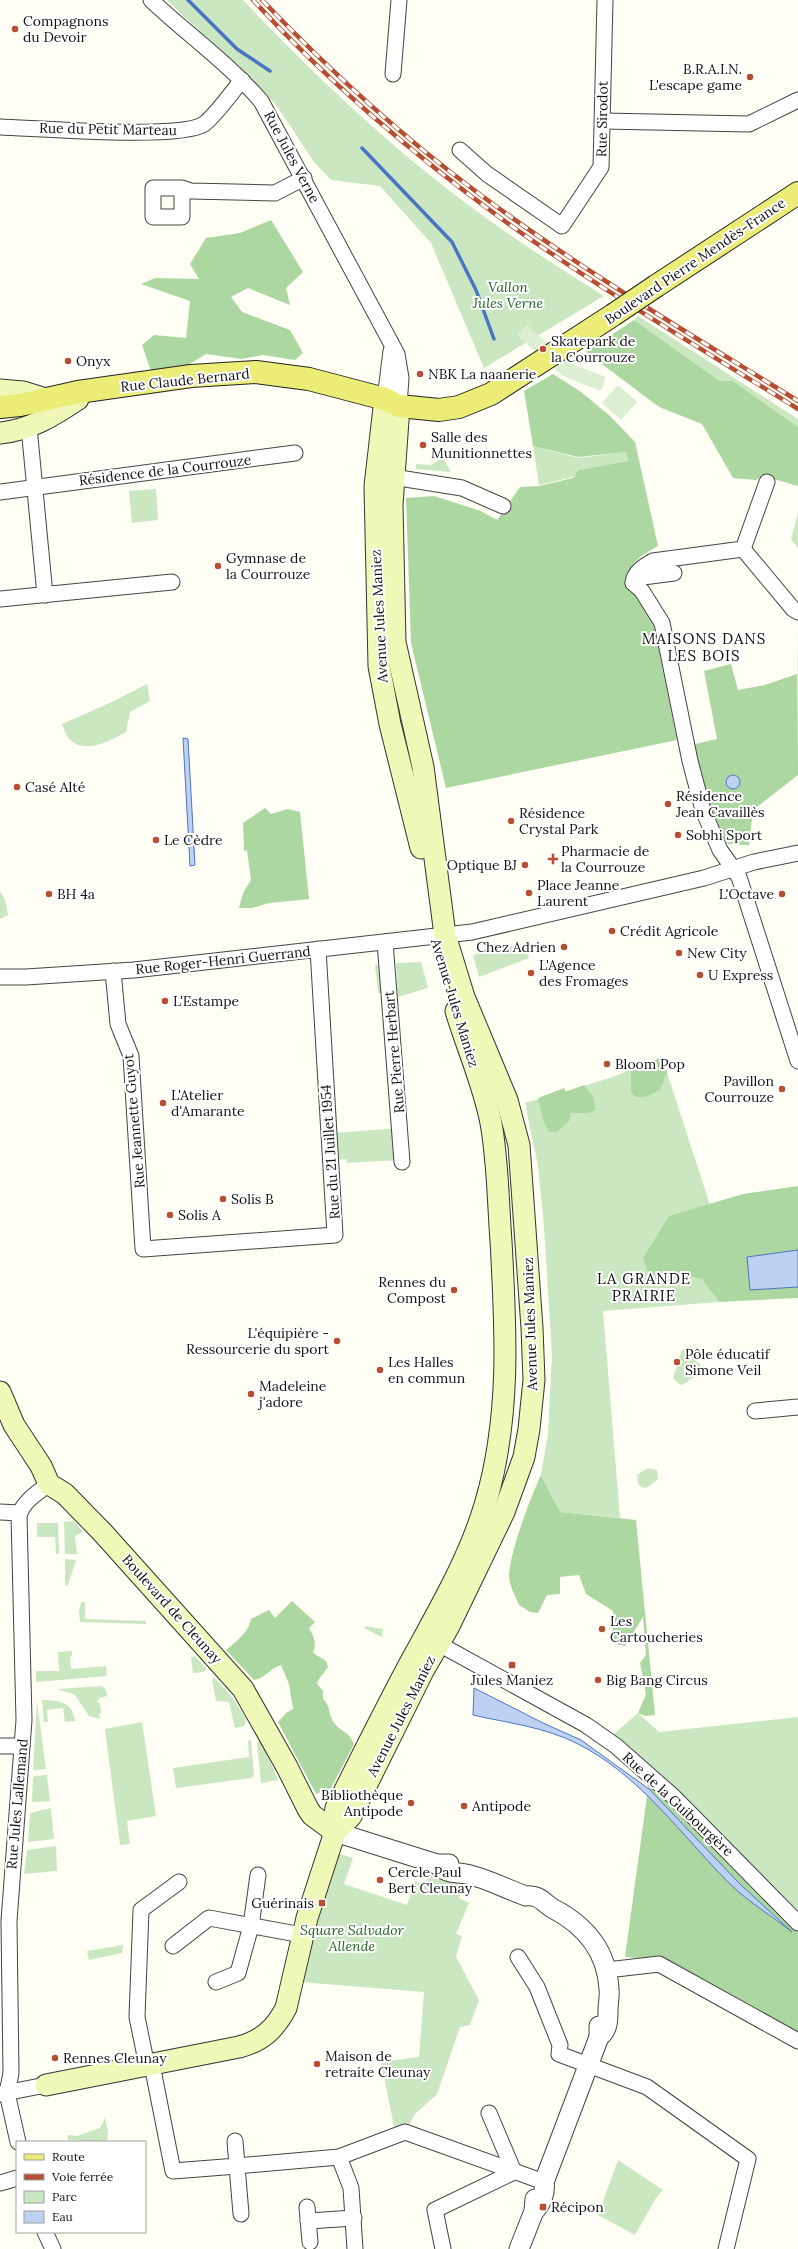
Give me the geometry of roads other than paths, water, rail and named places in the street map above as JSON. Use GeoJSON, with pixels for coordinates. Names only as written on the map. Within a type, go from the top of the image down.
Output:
{"type":"FeatureCollection","features":[{"type":"Feature","properties":{"kind":"main road","name":"Boulevard Pierre Mendès-France"},"geometry":{"type":"LineString","coordinates":[[392,403],[427,410],[459,407],[491,394],[798,193]]}},
{"type":"Feature","properties":{"kind":"main road","name":"Rue Claude Bernard"},"geometry":{"type":"LineString","coordinates":[[0,407],[46,400],[78,392],[191,376],[256,372],[310,378],[392,403]]}},
{"type":"Feature","properties":{"kind":"main road","name":"Rue Claude Bernard"},"geometry":{"type":"LineString","coordinates":[[0,414],[78,399],[110,388]]}},
{"type":"Feature","properties":{"kind":"main road"},"geometry":{"type":"LineString","coordinates":[[0,390],[23,392],[46,400]]}},
{"type":"Feature","properties":{"kind":"main road","name":"Rue Claude Bernard"},"geometry":{"type":"LineString","coordinates":[[0,433],[29,428],[59,412],[78,399]]}},
{"type":"Feature","properties":{"kind":"main road","name":"Avenue Jules Maniez"},"geometry":{"type":"LineString","coordinates":[[335,1832],[351,1816],[423,1671],[439,1644],[496,1532],[514,1487],[530,1429],[534,1380],[522,1176],[518,1138],[507,1100],[439,936],[423,767],[395,642],[392,403]]}},
{"type":"Feature","properties":{"kind":"main road","name":"Avenue Jules Maniez"},"geometry":{"type":"LineString","coordinates":[[335,1832],[333,1824],[336,1808],[444,1601],[468,1550],[485,1505],[499,1450],[503,1414],[506,1329],[494,1142],[485,1101],[439,936],[419,837],[390,724],[379,666],[375,486],[392,403]]}},
{"type":"Feature","properties":{"kind":"main road"},"geometry":{"type":"LineString","coordinates":[[0,1392],[14,1425],[41,1466],[48,1484]]}},
{"type":"Feature","properties":{"kind":"main road","name":"Boulevard de Cleunay"},"geometry":{"type":"LineString","coordinates":[[48,1484],[65,1494],[104,1534],[243,1689],[288,1767],[308,1809],[316,1818],[335,1832]]}},
{"type":"Feature","properties":{"kind":"main road"},"geometry":{"type":"LineString","coordinates":[[46,2085],[246,2045],[259,2041],[267,2035],[281,2018],[286,2008],[302,1935],[335,1832]]}},
{"type":"Feature","properties":{"kind":"street","name":"Rue Jules Verne"},"geometry":{"type":"LineString","coordinates":[[150,0],[242,80],[261,101],[304,178],[397,354],[400,367],[392,403]]}},
{"type":"Feature","properties":{"kind":"street"},"geometry":{"type":"LineString","coordinates":[[393,74],[399,0]]}},
{"type":"Feature","properties":{"kind":"street","name":"Rue Sirodot"},"geometry":{"type":"LineString","coordinates":[[460,150],[487,174],[562,226],[601,167],[605,0]]}},
{"type":"Feature","properties":{"kind":"street","name":"Rue du Petit Marteau"},"geometry":{"type":"LineString","coordinates":[[0,127],[124,132],[191,129],[205,124],[242,80]]}},
{"type":"Feature","properties":{"kind":"street"},"geometry":{"type":"LineString","coordinates":[[603,121],[749,124],[798,100]]}},
{"type":"Feature","properties":{"kind":"street"},"geometry":{"type":"LineString","coordinates":[[182,188],[191,191],[275,193],[304,178]]}},
{"type":"Feature","properties":{"kind":"street"},"geometry":{"type":"LineString","coordinates":[[29,428],[45,595]]}},
{"type":"Feature","properties":{"kind":"street","name":"Résidence de la Courrouze"},"geometry":{"type":"LineString","coordinates":[[0,492],[296,453]]}},
{"type":"Feature","properties":{"kind":"street"},"geometry":{"type":"LineString","coordinates":[[393,477],[462,488],[503,506]]}},
{"type":"Feature","properties":{"kind":"street"},"geometry":{"type":"LineString","coordinates":[[743,549],[767,482]]}},
{"type":"Feature","properties":{"kind":"street"},"geometry":{"type":"LineString","coordinates":[[633,580],[644,565],[652,561],[743,549]]}},
{"type":"Feature","properties":{"kind":"street"},"geometry":{"type":"LineString","coordinates":[[743,549],[793,609],[798,612]]}},
{"type":"Feature","properties":{"kind":"street"},"geometry":{"type":"LineString","coordinates":[[633,580],[643,577],[674,573]]}},
{"type":"Feature","properties":{"kind":"street"},"geometry":{"type":"LineString","coordinates":[[633,580],[642,591],[662,623],[690,761],[703,810],[708,841],[734,870],[742,884],[798,1061]]}},
{"type":"Feature","properties":{"kind":"street"},"geometry":{"type":"LineString","coordinates":[[0,599],[172,582]]}},
{"type":"Feature","properties":{"kind":"street"},"geometry":{"type":"LineString","coordinates":[[439,936],[472,932],[734,870],[754,862],[798,853]]}},
{"type":"Feature","properties":{"kind":"street","name":"Rue Roger-Henri Guerrand"},"geometry":{"type":"LineString","coordinates":[[0,977],[113,971],[439,936]]}},
{"type":"Feature","properties":{"kind":"street","name":"Rue Pierre Herbart"},"geometry":{"type":"LineString","coordinates":[[385,942],[402,1162]]}},
{"type":"Feature","properties":{"kind":"street","name":"Rue du 21 Juillet 1954"},"geometry":{"type":"LineString","coordinates":[[143,1249],[335,1235],[318,949]]}},
{"type":"Feature","properties":{"kind":"street","name":"Rue Jeannette Guyot"},"geometry":{"type":"LineString","coordinates":[[113,971],[118,1024],[131,1056],[143,1249]]}},
{"type":"Feature","properties":{"kind":"street"},"geometry":{"type":"LineString","coordinates":[[755,1411],[798,1407]]}},
{"type":"Feature","properties":{"kind":"street"},"geometry":{"type":"LineString","coordinates":[[0,1512],[20,1512],[32,1497],[48,1484]]}},
{"type":"Feature","properties":{"kind":"street","name":"Rue Jules Lallemand"},"geometry":{"type":"LineString","coordinates":[[18,2141],[4,2093],[11,2073],[4,1921],[24,1720],[20,1512]]}},
{"type":"Feature","properties":{"kind":"street","name":"Rue de la Guibourgère"},"geometry":{"type":"LineString","coordinates":[[439,1644],[586,1726],[616,1746],[674,1796],[798,1923]]}},
{"type":"Feature","properties":{"kind":"street"},"geometry":{"type":"LineString","coordinates":[[0,1746],[22,1746]]}},
{"type":"Feature","properties":{"kind":"street"},"geometry":{"type":"LineString","coordinates":[[335,1832],[437,1864],[455,1866],[465,1874],[526,1896],[533,1896],[544,1900],[550,1907],[576,1922],[590,1936],[600,1952],[607,1970],[609,2020],[605,2030],[599,2038],[544,2182],[545,2189],[540,2206],[534,2211],[519,2249]]}},
{"type":"Feature","properties":{"kind":"street"},"geometry":{"type":"LineString","coordinates":[[216,1982],[238,1973],[251,1926],[258,1875]]}},
{"type":"Feature","properties":{"kind":"street"},"geometry":{"type":"LineString","coordinates":[[179,1882],[141,1910],[137,2016],[172,2171],[339,2157],[405,2132],[544,2182]]}},
{"type":"Feature","properties":{"kind":"street"},"geometry":{"type":"LineString","coordinates":[[173,1946],[209,1918],[302,1935]]}},
{"type":"Feature","properties":{"kind":"street"},"geometry":{"type":"LineString","coordinates":[[518,1958],[537,1987],[560,2045],[559,2054],[647,2087],[748,2158],[726,2249]]}},
{"type":"Feature","properties":{"kind":"street"},"geometry":{"type":"LineString","coordinates":[[607,1970],[654,1963],[663,1966],[798,2041]]}},
{"type":"Feature","properties":{"kind":"street"},"geometry":{"type":"LineString","coordinates":[[4,2093],[46,2085]]}},
{"type":"Feature","properties":{"kind":"street"},"geometry":{"type":"LineString","coordinates":[[489,2113],[514,2172]]}},
{"type":"Feature","properties":{"kind":"street"},"geometry":{"type":"LineString","coordinates":[[235,2141],[241,2214]]}},
{"type":"Feature","properties":{"kind":"street"},"geometry":{"type":"LineString","coordinates":[[339,2157],[351,2188],[356,2249]]}},
{"type":"Feature","properties":{"kind":"street"},"geometry":{"type":"LineString","coordinates":[[443,2249],[435,2210],[514,2172]]}},
{"type":"Feature","properties":{"kind":"street"},"geometry":{"type":"LineString","coordinates":[[0,2183],[16,2178]]}},
{"type":"Feature","properties":{"kind":"street"},"geometry":{"type":"LineString","coordinates":[[310,2242],[308,2214],[354,2218]]}},
{"type":"Feature","properties":{"kind":"street"},"geometry":{"type":"LineString","coordinates":[[45,2233],[53,2249]]}},
{"type":"Feature","properties":{"kind":"water"},"geometry":{"type":"Polygon","coordinates":[[[183,738],[188,739],[195,865],[190,866],[183,738]]]}},
{"type":"Feature","properties":{"kind":"water"},"geometry":{"type":"Polygon","coordinates":[[[730,775],[736,775],[740,779],[740,785],[736,789],[730,789],[726,785],[726,779],[730,775]]]}},
{"type":"Feature","properties":{"kind":"water"},"geometry":{"type":"Polygon","coordinates":[[[798,1250],[798,1287],[750,1290],[747,1257],[798,1250]]]}},
{"type":"Feature","properties":{"kind":"water"},"geometry":{"type":"Polygon","coordinates":[[[474,1688],[543,1723],[581,1740],[649,1789],[740,1884],[792,1932],[736,1890],[641,1789],[621,1772],[601,1757],[578,1744],[553,1733],[473,1715],[474,1688]]]}},
{"type":"Feature","properties":{"kind":"waterway"},"geometry":{"type":"LineString","coordinates":[[188,0],[237,49],[270,71]]}},
{"type":"Feature","properties":{"kind":"waterway"},"geometry":{"type":"LineString","coordinates":[[362,148],[452,242],[476,290],[494,339]]}},
{"type":"Feature","properties":{"kind":"railway"},"geometry":{"type":"LineString","coordinates":[[253,0],[282,31],[342,89],[406,145],[472,197],[542,247],[650,318],[798,409]]}},
{"type":"Feature","properties":{"kind":"railway"},"geometry":{"type":"LineString","coordinates":[[262,0],[339,77],[421,149],[478,193],[596,275],[798,401]]}},
{"type":"Feature","properties":{"kind":"place","name":"Compagnons du Devoir"},"geometry":{"type":"Point","coordinates":[15,29]}},
{"type":"Feature","properties":{"kind":"place","name":"B.R.A.I.N. L'escape game"},"geometry":{"type":"Point","coordinates":[750,77]}},
{"type":"Feature","properties":{"kind":"place","name":"Skatepark de la Courrouze"},"geometry":{"type":"Point","coordinates":[543,349]}},
{"type":"Feature","properties":{"kind":"place","name":"Onyx"},"geometry":{"type":"Point","coordinates":[68,361]}},
{"type":"Feature","properties":{"kind":"place","name":"NBK La naanerie"},"geometry":{"type":"Point","coordinates":[420,374]}},
{"type":"Feature","properties":{"kind":"place","name":"Salle des Munitionnettes"},"geometry":{"type":"Point","coordinates":[423,445]}},
{"type":"Feature","properties":{"kind":"place","name":"Gymnase de la Courrouze"},"geometry":{"type":"Point","coordinates":[218,566]}},
{"type":"Feature","properties":{"kind":"place","name":"Casé Alté"},"geometry":{"type":"Point","coordinates":[17,787]}},
{"type":"Feature","properties":{"kind":"place","name":"Résidence Jean Cavaillès"},"geometry":{"type":"Point","coordinates":[668,804]}},
{"type":"Feature","properties":{"kind":"place","name":"Résidence Crystal Park"},"geometry":{"type":"Point","coordinates":[511,821]}},
{"type":"Feature","properties":{"kind":"place","name":"Sobhi Sport"},"geometry":{"type":"Point","coordinates":[678,835]}},
{"type":"Feature","properties":{"kind":"place","name":"Le Cèdre"},"geometry":{"type":"Point","coordinates":[156,840]}},
{"type":"Feature","properties":{"kind":"place","name":"Pharmacie de la Courrouze"},"geometry":{"type":"Point","coordinates":[553,859]}},
{"type":"Feature","properties":{"kind":"place","name":"Optique BJ"},"geometry":{"type":"Point","coordinates":[525,865]}},
{"type":"Feature","properties":{"kind":"place","name":"Place Jeanne Laurent"},"geometry":{"type":"Point","coordinates":[529,893]}},
{"type":"Feature","properties":{"kind":"place","name":"BH 4a"},"geometry":{"type":"Point","coordinates":[49,894]}},
{"type":"Feature","properties":{"kind":"place","name":"L'Octave"},"geometry":{"type":"Point","coordinates":[782,894]}},
{"type":"Feature","properties":{"kind":"place","name":"Crédit Agricole"},"geometry":{"type":"Point","coordinates":[612,931]}},
{"type":"Feature","properties":{"kind":"place","name":"Chez Adrien"},"geometry":{"type":"Point","coordinates":[564,947]}},
{"type":"Feature","properties":{"kind":"place","name":"New City"},"geometry":{"type":"Point","coordinates":[679,953]}},
{"type":"Feature","properties":{"kind":"place","name":"L'Agence des Fromages"},"geometry":{"type":"Point","coordinates":[531,973]}},
{"type":"Feature","properties":{"kind":"place","name":"U Express"},"geometry":{"type":"Point","coordinates":[700,975]}},
{"type":"Feature","properties":{"kind":"place","name":"L'Estampe"},"geometry":{"type":"Point","coordinates":[165,1001]}},
{"type":"Feature","properties":{"kind":"place","name":"Bloom Pop"},"geometry":{"type":"Point","coordinates":[607,1064]}},
{"type":"Feature","properties":{"kind":"place","name":"Pavillon Courrouze"},"geometry":{"type":"Point","coordinates":[782,1089]}},
{"type":"Feature","properties":{"kind":"place","name":"L'Atelier d'Amarante"},"geometry":{"type":"Point","coordinates":[163,1103]}},
{"type":"Feature","properties":{"kind":"place","name":"Solis B"},"geometry":{"type":"Point","coordinates":[223,1199]}},
{"type":"Feature","properties":{"kind":"place","name":"Solis A"},"geometry":{"type":"Point","coordinates":[170,1215]}},
{"type":"Feature","properties":{"kind":"place","name":"Rennes du Compost"},"geometry":{"type":"Point","coordinates":[454,1290]}},
{"type":"Feature","properties":{"kind":"place","name":"L'équipière - Ressourcerie du sport"},"geometry":{"type":"Point","coordinates":[337,1341]}},
{"type":"Feature","properties":{"kind":"place","name":"Pôle éducatif Simone Veil"},"geometry":{"type":"Point","coordinates":[677,1362]}},
{"type":"Feature","properties":{"kind":"place","name":"Les Halles en commun"},"geometry":{"type":"Point","coordinates":[380,1370]}},
{"type":"Feature","properties":{"kind":"place","name":"Madeleine j'adore"},"geometry":{"type":"Point","coordinates":[251,1394]}},
{"type":"Feature","properties":{"kind":"place","name":"Les Cartoucheries"},"geometry":{"type":"Point","coordinates":[602,1629]}},
{"type":"Feature","properties":{"kind":"place","name":"Jules Maniez"},"geometry":{"type":"Point","coordinates":[512,1665]}},
{"type":"Feature","properties":{"kind":"place","name":"Big Bang Circus"},"geometry":{"type":"Point","coordinates":[598,1680]}},
{"type":"Feature","properties":{"kind":"place","name":"Bibliothèque Antipode"},"geometry":{"type":"Point","coordinates":[411,1803]}},
{"type":"Feature","properties":{"kind":"place","name":"Antipode"},"geometry":{"type":"Point","coordinates":[464,1806]}},
{"type":"Feature","properties":{"kind":"place","name":"Cercle Paul Bert Cleunay"},"geometry":{"type":"Point","coordinates":[380,1880]}},
{"type":"Feature","properties":{"kind":"place","name":"Guérinais"},"geometry":{"type":"Point","coordinates":[322,1903]}},
{"type":"Feature","properties":{"kind":"place","name":"Rennes Cleunay"},"geometry":{"type":"Point","coordinates":[55,2058]}},
{"type":"Feature","properties":{"kind":"place","name":"Maison de retraite Cleunay"},"geometry":{"type":"Point","coordinates":[317,2064]}},
{"type":"Feature","properties":{"kind":"place","name":"Récipon"},"geometry":{"type":"Point","coordinates":[543,2207]}},
{"type":"Feature","properties":{"kind":"district","name":"MAISONS DANS LES BOIS"},"geometry":{"type":"Point","coordinates":[704,648]}},
{"type":"Feature","properties":{"kind":"district","name":"LA GRANDE PRAIRIE"},"geometry":{"type":"Point","coordinates":[644,1288]}},
{"type":"Feature","properties":{"kind":"park label","name":"Vallon Jules Verne"},"geometry":{"type":"Point","coordinates":[508,296]}},
{"type":"Feature","properties":{"kind":"park label","name":"Square Salvador Allende"},"geometry":{"type":"Point","coordinates":[352,1938]}}]}
